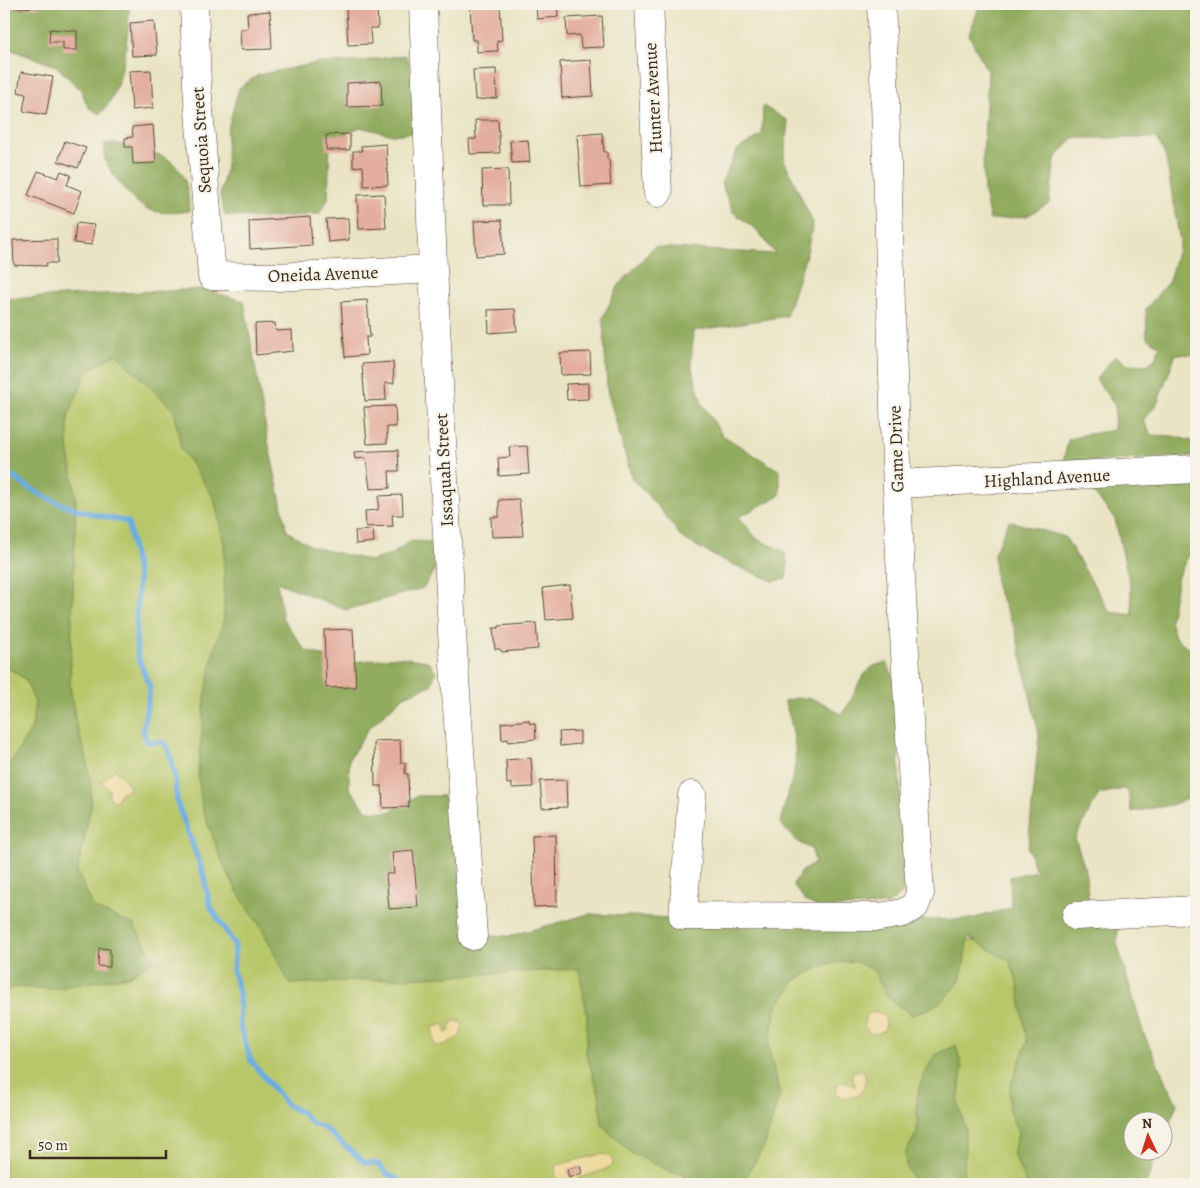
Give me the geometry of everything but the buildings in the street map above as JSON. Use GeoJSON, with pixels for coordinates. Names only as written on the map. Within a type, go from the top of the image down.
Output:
{"type":"FeatureCollection","features":[{"type":"Feature","properties":{"kind":"street","name":"Sequoia Street"},"geometry":{"type":"LineString","coordinates":[[194,4],[197,85],[212,276]]}},
{"type":"Feature","properties":{"kind":"street","name":"Issaquah Street"},"geometry":{"type":"LineString","coordinates":[[423,4],[433,269],[453,650],[473,936]]}},
{"type":"Feature","properties":{"kind":"street","name":"Hunter Avenue"},"geometry":{"type":"LineString","coordinates":[[649,4],[658,193]]}},
{"type":"Feature","properties":{"kind":"street","name":"Game Drive"},"geometry":{"type":"LineString","coordinates":[[692,794],[683,916],[880,917],[903,912],[916,906],[920,893],[907,712],[897,484],[888,157],[881,4]]}},
{"type":"Feature","properties":{"kind":"street","name":"Oneida Avenue"},"geometry":{"type":"LineString","coordinates":[[212,276],[277,277],[433,269]]}},
{"type":"Feature","properties":{"kind":"street","name":"Highland Avenue"},"geometry":{"type":"LineString","coordinates":[[897,484],[1196,470]]}},
{"type":"Feature","properties":{"kind":"street"},"geometry":{"type":"LineString","coordinates":[[1076,916],[1196,910]]}},
{"type":"Feature","properties":{"kind":"green space"},"geometry":{"type":"Polygon","coordinates":[[[4,4],[129,4],[126,46],[119,79],[114,94],[107,106],[99,114],[88,107],[81,90],[56,66],[4,47],[4,4]]]}},
{"type":"Feature","properties":{"kind":"green space"},"geometry":{"type":"Polygon","coordinates":[[[980,4],[1196,4],[1196,355],[1176,354],[1157,404],[1143,420],[1151,435],[1173,436],[1196,442],[1194,456],[1063,463],[1068,440],[1083,435],[1114,430],[1115,406],[1096,379],[1115,356],[1128,364],[1147,365],[1155,359],[1160,346],[1147,338],[1146,309],[1169,281],[1180,242],[1166,158],[1157,138],[1073,138],[1055,159],[1049,203],[1027,216],[990,220],[984,192],[983,155],[988,73],[969,35],[980,4]]]}},
{"type":"Feature","properties":{"kind":"green space"},"geometry":{"type":"Polygon","coordinates":[[[406,55],[419,101],[417,132],[393,135],[360,127],[330,141],[328,199],[319,214],[261,218],[225,215],[220,195],[226,168],[227,132],[239,88],[258,75],[317,63],[355,62],[406,55]]]}},
{"type":"Feature","properties":{"kind":"green space"},"geometry":{"type":"Polygon","coordinates":[[[763,106],[788,121],[784,160],[813,223],[807,252],[786,316],[693,331],[691,365],[702,403],[722,435],[780,471],[780,495],[739,517],[757,539],[784,551],[788,565],[786,579],[773,581],[718,558],[682,538],[660,509],[632,479],[607,390],[603,317],[619,285],[654,247],[775,254],[759,232],[733,212],[721,183],[738,149],[762,135],[763,106]]]}},
{"type":"Feature","properties":{"kind":"green space"},"geometry":{"type":"Polygon","coordinates":[[[113,143],[158,154],[177,167],[184,178],[188,192],[189,211],[157,212],[147,209],[135,200],[117,180],[105,159],[105,144],[113,143]]]}},
{"type":"Feature","properties":{"kind":"green space"},"geometry":{"type":"Polygon","coordinates":[[[201,289],[244,301],[268,441],[287,531],[313,547],[371,561],[390,555],[411,541],[433,542],[435,570],[423,588],[346,610],[277,582],[283,619],[305,650],[344,663],[399,657],[427,661],[436,671],[431,685],[404,696],[369,728],[349,759],[349,788],[367,811],[389,812],[417,796],[443,796],[456,820],[464,936],[510,936],[589,914],[777,923],[971,919],[1011,908],[1010,877],[1036,871],[1028,848],[1039,735],[1015,629],[996,587],[994,554],[1009,521],[1065,537],[1110,612],[1133,615],[1130,585],[1115,519],[1088,486],[1196,484],[1196,542],[1178,576],[1170,621],[1175,637],[1196,654],[1196,796],[1171,805],[1131,812],[1128,791],[1124,789],[1099,794],[1075,838],[1085,869],[1089,903],[1118,929],[1117,943],[1144,1035],[1177,1104],[1172,1117],[1172,1110],[1122,1110],[1122,1160],[1155,1160],[1146,1184],[1026,1184],[1013,1153],[1018,1134],[1009,1111],[1010,1087],[1027,1042],[1018,984],[1010,961],[968,937],[961,977],[952,991],[941,1002],[927,1010],[912,1015],[888,998],[873,970],[854,961],[826,964],[795,980],[776,1008],[768,1046],[780,1094],[765,1144],[742,1184],[683,1184],[685,1173],[674,1173],[631,1153],[602,1125],[599,1094],[586,1053],[587,1014],[579,969],[290,984],[261,927],[237,891],[223,864],[202,808],[198,773],[205,699],[214,650],[224,619],[224,544],[214,498],[181,448],[174,410],[116,354],[88,370],[68,416],[68,445],[76,499],[70,686],[76,724],[86,756],[91,787],[91,807],[77,872],[94,908],[134,925],[155,961],[128,976],[52,989],[15,987],[4,991],[4,773],[32,728],[35,702],[25,679],[4,665],[4,299],[201,289]]]}},
{"type":"Feature","properties":{"kind":"green space"},"geometry":{"type":"Polygon","coordinates":[[[206,299],[283,964],[744,936],[1064,943],[1094,1184],[4,1184],[4,326],[206,299]]]}},
{"type":"Feature","properties":{"kind":"green space"},"geometry":{"type":"Polygon","coordinates":[[[886,662],[894,678],[906,890],[888,905],[820,908],[805,901],[793,884],[802,871],[815,863],[812,850],[795,840],[780,823],[795,766],[793,733],[784,701],[807,698],[827,705],[840,714],[849,704],[866,673],[874,666],[886,662]]]}},
{"type":"Feature","properties":{"kind":"green space"},"geometry":{"type":"Polygon","coordinates":[[[956,1045],[962,1068],[958,1104],[965,1127],[962,1184],[913,1184],[913,1179],[906,1165],[905,1154],[917,1132],[917,1097],[922,1079],[934,1056],[956,1045]]]}},
{"type":"Feature","properties":{"kind":"sand"},"geometry":{"type":"Polygon","coordinates":[[[115,769],[130,786],[129,789],[120,793],[117,800],[114,801],[109,797],[109,789],[101,782],[115,769]]]}},
{"type":"Feature","properties":{"kind":"sand"},"geometry":{"type":"Polygon","coordinates":[[[875,1012],[883,1015],[886,1023],[883,1031],[875,1034],[867,1031],[864,1023],[867,1015],[875,1012]]]}},
{"type":"Feature","properties":{"kind":"sand"},"geometry":{"type":"Polygon","coordinates":[[[454,1021],[460,1022],[463,1025],[460,1037],[441,1046],[434,1045],[433,1027],[445,1024],[446,1033],[450,1031],[450,1025],[454,1021]]]}},
{"type":"Feature","properties":{"kind":"sand"},"geometry":{"type":"Polygon","coordinates":[[[863,1071],[865,1074],[864,1085],[856,1097],[844,1099],[837,1094],[836,1086],[844,1081],[854,1087],[856,1083],[852,1079],[852,1073],[863,1071]]]}},
{"type":"Feature","properties":{"kind":"sand"},"geometry":{"type":"Polygon","coordinates":[[[601,1154],[607,1155],[613,1160],[613,1164],[606,1169],[563,1184],[555,1175],[557,1165],[601,1154]]]}},
{"type":"Feature","properties":{"kind":"waterway"},"geometry":{"type":"LineString","coordinates":[[4,470],[47,498],[78,510],[128,522],[138,578],[136,637],[138,657],[150,687],[143,732],[148,742],[163,742],[168,748],[175,776],[177,802],[203,873],[210,906],[235,945],[233,971],[239,993],[240,1026],[251,1061],[287,1105],[302,1113],[313,1124],[324,1128],[364,1162],[378,1164],[387,1174],[400,1180],[400,1184]]}}]}
